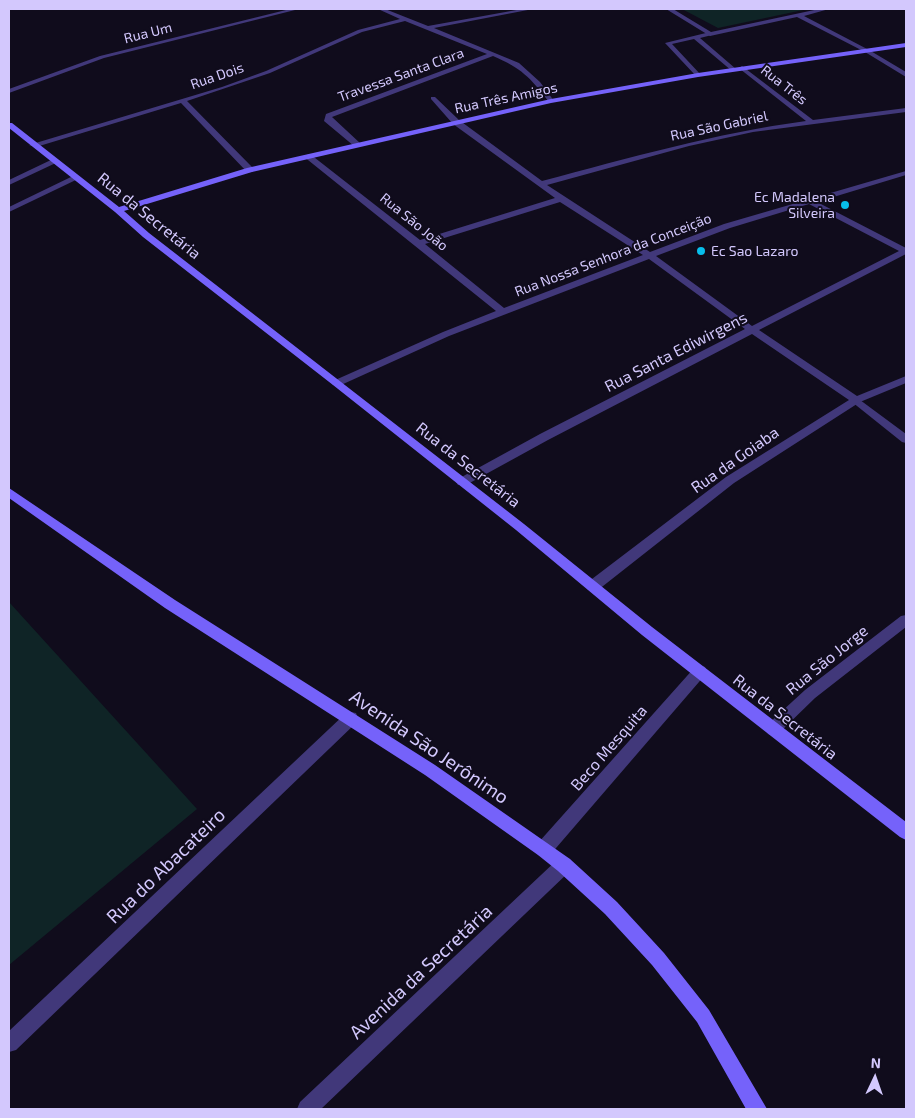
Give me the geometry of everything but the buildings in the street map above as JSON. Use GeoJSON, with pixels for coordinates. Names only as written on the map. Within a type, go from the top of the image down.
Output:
{"type":"FeatureCollection","features":[{"type":"Feature","properties":{"kind":"street","name":"Rua Um"},"geometry":{"type":"LineString","coordinates":[[9,91],[102,58],[296,9]]}},
{"type":"Feature","properties":{"kind":"street"},"geometry":{"type":"LineString","coordinates":[[381,9],[493,54],[522,68],[538,83],[552,102]]}},
{"type":"Feature","properties":{"kind":"street"},"geometry":{"type":"LineString","coordinates":[[427,28],[513,10],[530,9]]}},
{"type":"Feature","properties":{"kind":"street"},"geometry":{"type":"LineString","coordinates":[[670,9],[710,34]]}},
{"type":"Feature","properties":{"kind":"street"},"geometry":{"type":"LineString","coordinates":[[698,75],[668,43],[826,9]]}},
{"type":"Feature","properties":{"kind":"street"},"geometry":{"type":"LineString","coordinates":[[798,15],[867,51],[906,75]]}},
{"type":"Feature","properties":{"kind":"street","name":"Rua Dois"},"geometry":{"type":"LineString","coordinates":[[33,144],[182,101],[268,72],[360,31],[405,19]]}},
{"type":"Feature","properties":{"kind":"street","name":"Rua Três"},"geometry":{"type":"LineString","coordinates":[[695,37],[810,121]]}},
{"type":"Feature","properties":{"kind":"street","name":"Rua Três Amigos"},"geometry":{"type":"LineString","coordinates":[[118,210],[250,170],[456,122],[698,75],[906,45]]}},
{"type":"Feature","properties":{"kind":"street","name":"Travessa Santa Clara"},"geometry":{"type":"LineString","coordinates":[[357,144],[327,119],[329,116],[493,54]]}},
{"type":"Feature","properties":{"kind":"street"},"geometry":{"type":"LineString","coordinates":[[432,98],[456,122],[541,184],[650,256],[752,330],[856,400],[906,439]]}},
{"type":"Feature","properties":{"kind":"street"},"geometry":{"type":"LineString","coordinates":[[182,101],[250,170]]}},
{"type":"Feature","properties":{"kind":"street","name":"Rua São Gabriel"},"geometry":{"type":"LineString","coordinates":[[541,184],[688,144],[810,121],[906,110]]}},
{"type":"Feature","properties":{"kind":"street","name":"Rua da Secretária"},"geometry":{"type":"LineString","coordinates":[[9,125],[118,210],[160,247],[337,383],[773,730],[906,832]]}},
{"type":"Feature","properties":{"kind":"street","name":"Rua São João"},"geometry":{"type":"LineString","coordinates":[[307,156],[419,243],[503,312]]}},
{"type":"Feature","properties":{"kind":"street"},"geometry":{"type":"LineString","coordinates":[[9,183],[56,161]]}},
{"type":"Feature","properties":{"kind":"street","name":"Rua Nossa Senhora da Conceição"},"geometry":{"type":"LineString","coordinates":[[337,383],[446,334],[727,226],[906,173]]}},
{"type":"Feature","properties":{"kind":"street"},"geometry":{"type":"LineString","coordinates":[[9,210],[76,178]]}},
{"type":"Feature","properties":{"kind":"street"},"geometry":{"type":"LineString","coordinates":[[419,243],[561,198]]}},
{"type":"Feature","properties":{"kind":"street"},"geometry":{"type":"LineString","coordinates":[[808,201],[906,251]]}},
{"type":"Feature","properties":{"kind":"street","name":"Rua Santa Ediwirgens"},"geometry":{"type":"LineString","coordinates":[[462,482],[544,437],[906,251]]}},
{"type":"Feature","properties":{"kind":"street","name":"Rua da Goiaba"},"geometry":{"type":"LineString","coordinates":[[593,586],[730,480],[856,400],[906,379]]}},
{"type":"Feature","properties":{"kind":"street","name":"Avenida São Jerônimo"},"geometry":{"type":"LineString","coordinates":[[9,492],[170,604],[351,718],[544,849],[564,865],[611,908],[658,959],[703,1016],[757,1109]]}},
{"type":"Feature","properties":{"kind":"street","name":"Rua São Jorge"},"geometry":{"type":"LineString","coordinates":[[773,730],[810,694],[906,620]]}},
{"type":"Feature","properties":{"kind":"street","name":"Beco Mesquita"},"geometry":{"type":"LineString","coordinates":[[544,849],[700,671]]}},
{"type":"Feature","properties":{"kind":"street","name":"Rua do Abacateiro"},"geometry":{"type":"LineString","coordinates":[[9,1043],[351,718]]}},
{"type":"Feature","properties":{"kind":"street","name":"Avenida da Secretária"},"geometry":{"type":"LineString","coordinates":[[307,1109],[564,865]]}},
{"type":"Feature","properties":{"kind":"green space"},"geometry":{"type":"Polygon","coordinates":[[[682,9],[808,9],[718,28],[682,9]]]}},
{"type":"Feature","properties":{"kind":"green space"},"geometry":{"type":"Polygon","coordinates":[[[9,602],[197,809],[9,965],[9,602]]]}},
{"type":"Feature","properties":{"kind":"place","name":"Ec Madalena Silveira"},"geometry":{"type":"Point","coordinates":[845,205]}},
{"type":"Feature","properties":{"kind":"place","name":"Ec Sao Lazaro"},"geometry":{"type":"Point","coordinates":[701,251]}}]}
